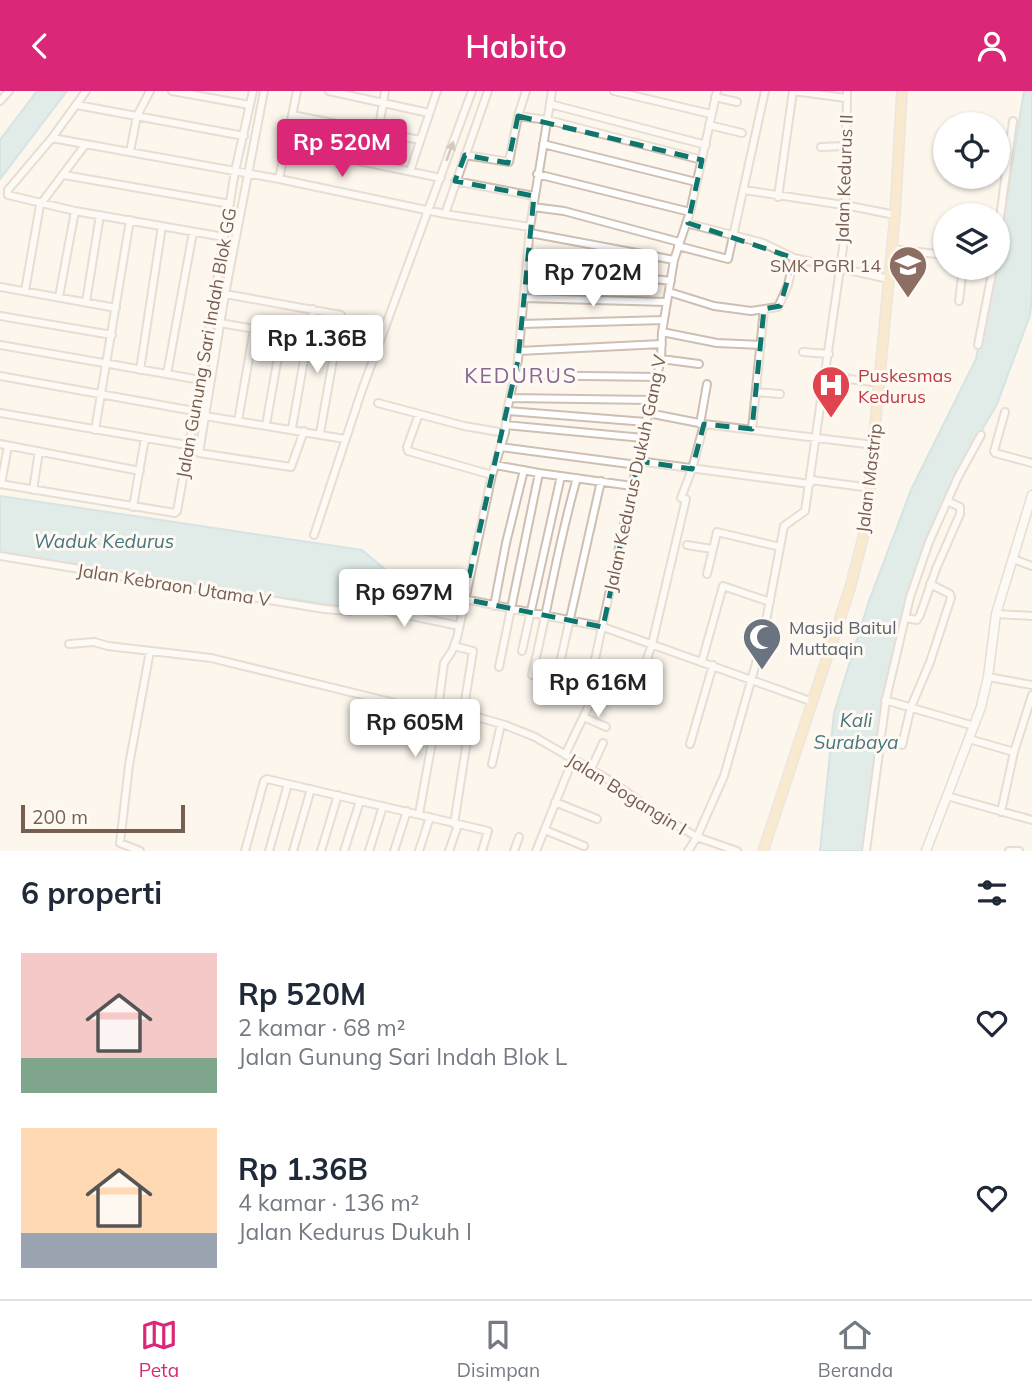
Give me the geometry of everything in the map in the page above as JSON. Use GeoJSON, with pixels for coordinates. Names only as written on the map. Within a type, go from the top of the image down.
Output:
{"type":"FeatureCollection","features":[{"type":"Feature","properties":{"kind":"main road","name":"Jalan Mastrip"},"geometry":{"type":"LineString","coordinates":[[763,851],[855,570],[865,530],[895,215],[902,91]]}},
{"type":"Feature","properties":{"kind":"main road"},"geometry":{"type":"LineString","coordinates":[[926,851],[981,707],[988,677],[996,614],[1032,495]]}},
{"type":"Feature","properties":{"kind":"street"},"geometry":{"type":"LineString","coordinates":[[0,101],[9,91]]}},
{"type":"Feature","properties":{"kind":"street"},"geometry":{"type":"LineString","coordinates":[[86,91],[52,138],[7,192],[40,205],[224,237]]}},
{"type":"Feature","properties":{"kind":"street"},"geometry":{"type":"LineString","coordinates":[[130,152],[137,116],[150,91]]}},
{"type":"Feature","properties":{"kind":"street"},"geometry":{"type":"LineString","coordinates":[[172,91],[250,105]]}},
{"type":"Feature","properties":{"kind":"street","name":"Jalan Gunung Sari Indah Blok GG"},"geometry":{"type":"LineString","coordinates":[[133,507],[174,513],[177,507],[235,171],[253,91]]}},
{"type":"Feature","properties":{"kind":"street"},"geometry":{"type":"LineString","coordinates":[[264,91],[225,294],[199,451],[291,467],[304,431]]}},
{"type":"Feature","properties":{"kind":"street"},"geometry":{"type":"LineString","coordinates":[[279,179],[297,91]]}},
{"type":"Feature","properties":{"kind":"street"},"geometry":{"type":"LineString","coordinates":[[329,91],[429,113]]}},
{"type":"Feature","properties":{"kind":"street"},"geometry":{"type":"LineString","coordinates":[[378,133],[385,91]]}},
{"type":"Feature","properties":{"kind":"street"},"geometry":{"type":"LineString","coordinates":[[410,171],[437,91]]}},
{"type":"Feature","properties":{"kind":"street"},"geometry":{"type":"LineString","coordinates":[[314,535],[345,439],[472,91]]}},
{"type":"Feature","properties":{"kind":"street"},"geometry":{"type":"LineString","coordinates":[[445,214],[488,91]]}},
{"type":"Feature","properties":{"kind":"street"},"geometry":{"type":"LineString","coordinates":[[465,155],[507,163],[526,91]]}},
{"type":"Feature","properties":{"kind":"street"},"geometry":{"type":"LineString","coordinates":[[419,814],[444,663],[454,646],[492,475],[506,433],[507,411],[519,351],[534,196],[552,91]]}},
{"type":"Feature","properties":{"kind":"street"},"geometry":{"type":"LineString","coordinates":[[614,91],[711,114]]}},
{"type":"Feature","properties":{"kind":"street"},"geometry":{"type":"LineString","coordinates":[[533,207],[564,211],[727,260],[765,91]]}},
{"type":"Feature","properties":{"kind":"street"},"geometry":{"type":"LineString","coordinates":[[778,197],[793,91],[847,94]]}},
{"type":"Feature","properties":{"kind":"street"},"geometry":{"type":"LineString","coordinates":[[716,94],[737,103]]}},
{"type":"Feature","properties":{"kind":"street","name":"Jalan Kedurus Dukuh Gang V"},"geometry":{"type":"LineString","coordinates":[[565,755],[592,699],[589,694],[637,463],[658,377],[662,332],[674,260],[690,212],[716,94]]}},
{"type":"Feature","properties":{"kind":"street","name":"Jalan Kedurus II"},"geometry":{"type":"LineString","coordinates":[[688,851],[724,776],[770,602],[784,526],[806,511],[840,268],[846,205],[847,94]]}},
{"type":"Feature","properties":{"kind":"street"},"geometry":{"type":"LineString","coordinates":[[550,104],[706,145]]}},
{"type":"Feature","properties":{"kind":"street"},"geometry":{"type":"LineString","coordinates":[[76,105],[244,136]]}},
{"type":"Feature","properties":{"kind":"street"},"geometry":{"type":"LineString","coordinates":[[292,115],[419,140]]}},
{"type":"Feature","properties":{"kind":"street"},"geometry":{"type":"LineString","coordinates":[[518,116],[548,120],[702,160]]}},
{"type":"Feature","properties":{"kind":"street"},"geometry":{"type":"LineString","coordinates":[[1002,203],[1013,121]]}},
{"type":"Feature","properties":{"kind":"street"},"geometry":{"type":"LineString","coordinates":[[709,125],[742,133]]}},
{"type":"Feature","properties":{"kind":"street"},"geometry":{"type":"LineString","coordinates":[[52,138],[279,179],[674,260]]}},
{"type":"Feature","properties":{"kind":"street"},"geometry":{"type":"LineString","coordinates":[[543,143],[696,182]]}},
{"type":"Feature","properties":{"kind":"street"},"geometry":{"type":"LineString","coordinates":[[25,291],[40,205],[85,145]]}},
{"type":"Feature","properties":{"kind":"street"},"geometry":{"type":"LineString","coordinates":[[287,146],[441,178]]}},
{"type":"Feature","properties":{"kind":"street"},"geometry":{"type":"LineString","coordinates":[[821,147],[845,146]]}},
{"type":"Feature","properties":{"kind":"street"},"geometry":{"type":"LineString","coordinates":[[537,174],[690,212]]}},
{"type":"Feature","properties":{"kind":"street"},"geometry":{"type":"LineString","coordinates":[[64,175],[230,204]]}},
{"type":"Feature","properties":{"kind":"street"},"geometry":{"type":"LineString","coordinates":[[456,181],[534,196]]}},
{"type":"Feature","properties":{"kind":"street"},"geometry":{"type":"LineString","coordinates":[[744,190],[895,215]]}},
{"type":"Feature","properties":{"kind":"street"},"geometry":{"type":"LineString","coordinates":[[59,297],[75,211]]}},
{"type":"Feature","properties":{"kind":"street"},"geometry":{"type":"LineString","coordinates":[[86,302],[100,215]]}},
{"type":"Feature","properties":{"kind":"street"},"geometry":{"type":"LineString","coordinates":[[96,431],[131,220]]}},
{"type":"Feature","properties":{"kind":"street"},"geometry":{"type":"LineString","coordinates":[[686,223],[734,234],[775,248],[794,258],[889,279]]}},
{"type":"Feature","properties":{"kind":"street"},"geometry":{"type":"LineString","coordinates":[[140,370],[162,226]]}},
{"type":"Feature","properties":{"kind":"street"},"geometry":{"type":"LineString","coordinates":[[167,374],[193,232]]}},
{"type":"Feature","properties":{"kind":"street"},"geometry":{"type":"LineString","coordinates":[[892,249],[933,254]]}},
{"type":"Feature","properties":{"kind":"street"},"geometry":{"type":"LineString","coordinates":[[669,292],[714,306],[751,311],[780,306],[794,258]]}},
{"type":"Feature","properties":{"kind":"street"},"geometry":{"type":"LineString","coordinates":[[528,264],[671,281]]}},
{"type":"Feature","properties":{"kind":"street"},"geometry":{"type":"LineString","coordinates":[[959,301],[962,280]]}},
{"type":"Feature","properties":{"kind":"street"},"geometry":{"type":"LineString","coordinates":[[978,345],[991,280]]}},
{"type":"Feature","properties":{"kind":"street"},"geometry":{"type":"LineString","coordinates":[[0,286],[116,308]]}},
{"type":"Feature","properties":{"kind":"street"},"geometry":{"type":"LineString","coordinates":[[225,294],[341,315],[320,433]]}},
{"type":"Feature","properties":{"kind":"street"},"geometry":{"type":"LineString","coordinates":[[524,298],[667,302]]}},
{"type":"Feature","properties":{"kind":"street"},"geometry":{"type":"LineString","coordinates":[[292,428],[313,309]]}},
{"type":"Feature","properties":{"kind":"street"},"geometry":{"type":"LineString","coordinates":[[752,429],[765,309]]}},
{"type":"Feature","properties":{"kind":"street"},"geometry":{"type":"LineString","coordinates":[[0,316],[112,335]]}},
{"type":"Feature","properties":{"kind":"street"},"geometry":{"type":"LineString","coordinates":[[522,324],[664,320]]}},
{"type":"Feature","properties":{"kind":"street"},"geometry":{"type":"LineString","coordinates":[[220,323],[307,338]]}},
{"type":"Feature","properties":{"kind":"street"},"geometry":{"type":"LineString","coordinates":[[238,421],[254,329]]}},
{"type":"Feature","properties":{"kind":"street"},"geometry":{"type":"LineString","coordinates":[[662,332],[717,343],[761,345]]}},
{"type":"Feature","properties":{"kind":"street"},"geometry":{"type":"LineString","coordinates":[[266,425],[282,334]]}},
{"type":"Feature","properties":{"kind":"street"},"geometry":{"type":"LineString","coordinates":[[519,351],[662,344]]}},
{"type":"Feature","properties":{"kind":"street"},"geometry":{"type":"LineString","coordinates":[[0,345],[201,380]]}},
{"type":"Feature","properties":{"kind":"street"},"geometry":{"type":"LineString","coordinates":[[803,352],[829,354]]}},
{"type":"Feature","properties":{"kind":"street"},"geometry":{"type":"LineString","coordinates":[[661,359],[699,364]]}},
{"type":"Feature","properties":{"kind":"street"},"geometry":{"type":"LineString","coordinates":[[515,375],[658,377]]}},
{"type":"Feature","properties":{"kind":"street"},"geometry":{"type":"LineString","coordinates":[[0,376],[194,411]]}},
{"type":"Feature","properties":{"kind":"street"},"geometry":{"type":"LineString","coordinates":[[826,376],[880,383]]}},
{"type":"Feature","properties":{"kind":"street"},"geometry":{"type":"LineString","coordinates":[[620,685],[637,689],[652,644],[686,499],[681,498],[692,469],[702,424],[707,384]]}},
{"type":"Feature","properties":{"kind":"street"},"geometry":{"type":"LineString","coordinates":[[756,392],[780,394]]}},
{"type":"Feature","properties":{"kind":"street"},"geometry":{"type":"LineString","coordinates":[[510,398],[651,400]]}},
{"type":"Feature","properties":{"kind":"street"},"geometry":{"type":"LineString","coordinates":[[378,403],[464,426],[506,433]]}},
{"type":"Feature","properties":{"kind":"street"},"geometry":{"type":"LineString","coordinates":[[507,411],[646,422]]}},
{"type":"Feature","properties":{"kind":"street"},"geometry":{"type":"LineString","coordinates":[[0,412],[187,445]]}},
{"type":"Feature","properties":{"kind":"street"},"geometry":{"type":"LineString","coordinates":[[1005,412],[993,451],[1032,463]]}},
{"type":"Feature","properties":{"kind":"street"},"geometry":{"type":"LineString","coordinates":[[648,413],[702,424],[874,445]]}},
{"type":"Feature","properties":{"kind":"street"},"geometry":{"type":"LineString","coordinates":[[418,414],[408,450],[492,475]]}},
{"type":"Feature","properties":{"kind":"street"},"geometry":{"type":"LineString","coordinates":[[205,416],[292,428],[345,439]]}},
{"type":"Feature","properties":{"kind":"street"},"geometry":{"type":"LineString","coordinates":[[506,425],[643,439]]}},
{"type":"Feature","properties":{"kind":"street"},"geometry":{"type":"LineString","coordinates":[[866,851],[886,700],[905,618],[929,542],[981,435]]}},
{"type":"Feature","properties":{"kind":"street"},"geometry":{"type":"LineString","coordinates":[[140,471],[4,445],[0,484],[133,507],[140,471],[145,438]]}},
{"type":"Feature","properties":{"kind":"street"},"geometry":{"type":"LineString","coordinates":[[501,447],[871,488]]}},
{"type":"Feature","properties":{"kind":"street"},"geometry":{"type":"LineString","coordinates":[[33,490],[39,451]]}},
{"type":"Feature","properties":{"kind":"street"},"geometry":{"type":"LineString","coordinates":[[495,465],[632,486]]}},
{"type":"Feature","properties":{"kind":"street"},"geometry":{"type":"LineString","coordinates":[[494,606],[524,470]]}},
{"type":"Feature","properties":{"kind":"street"},"geometry":{"type":"LineString","coordinates":[[499,667],[539,473]]}},
{"type":"Feature","properties":{"kind":"street"},"geometry":{"type":"LineString","coordinates":[[522,651],[561,476]]}},
{"type":"Feature","properties":{"kind":"street"},"geometry":{"type":"LineString","coordinates":[[532,675],[547,615],[560,538],[577,478]]}},
{"type":"Feature","properties":{"kind":"street"},"geometry":{"type":"LineString","coordinates":[[555,685],[601,481]]}},
{"type":"Feature","properties":{"kind":"street"},"geometry":{"type":"LineString","coordinates":[[905,618],[917,620],[961,509],[947,501]]}},
{"type":"Feature","properties":{"kind":"street"},"geometry":{"type":"LineString","coordinates":[[707,574],[715,534],[720,532],[780,547]]}},
{"type":"Feature","properties":{"kind":"street"},"geometry":{"type":"LineString","coordinates":[[687,545],[712,549]]}},
{"type":"Feature","properties":{"kind":"street","name":"Jalan Kebraon Utama V"},"geometry":{"type":"LineString","coordinates":[[0,555],[349,611],[369,607],[459,626]]}},
{"type":"Feature","properties":{"kind":"street"},"geometry":{"type":"LineString","coordinates":[[1013,559],[1032,566]]}},
{"type":"Feature","properties":{"kind":"street"},"geometry":{"type":"LineString","coordinates":[[902,745],[911,707],[930,662],[951,598],[950,594],[930,585]]}},
{"type":"Feature","properties":{"kind":"street"},"geometry":{"type":"LineString","coordinates":[[702,661],[723,586],[770,602]]}},
{"type":"Feature","properties":{"kind":"street"},"geometry":{"type":"LineString","coordinates":[[464,600],[603,627],[813,702]]}},
{"type":"Feature","properties":{"kind":"street"},"geometry":{"type":"LineString","coordinates":[[996,614],[1032,616]]}},
{"type":"Feature","properties":{"kind":"street","name":"Jalan Bogangin I"},"geometry":{"type":"LineString","coordinates":[[69,643],[94,642],[211,658],[399,704],[463,713],[501,724],[535,737],[591,769],[697,837],[737,851]]}},
{"type":"Feature","properties":{"kind":"street"},"geometry":{"type":"LineString","coordinates":[[454,646],[473,651],[463,713]]}},
{"type":"Feature","properties":{"kind":"street"},"geometry":{"type":"LineString","coordinates":[[140,851],[120,843],[147,650]]}},
{"type":"Feature","properties":{"kind":"street"},"geometry":{"type":"LineString","coordinates":[[690,744],[713,665]]}},
{"type":"Feature","properties":{"kind":"street"},"geometry":{"type":"LineString","coordinates":[[988,677],[1032,685]]}},
{"type":"Feature","properties":{"kind":"street"},"geometry":{"type":"LineString","coordinates":[[1001,812],[1014,752],[1032,695]]}},
{"type":"Feature","properties":{"kind":"street"},"geometry":{"type":"LineString","coordinates":[[886,700],[974,726]]}},
{"type":"Feature","properties":{"kind":"street"},"geometry":{"type":"LineString","coordinates":[[449,851],[456,825],[471,715]]}},
{"type":"Feature","properties":{"kind":"street"},"geometry":{"type":"LineString","coordinates":[[584,717],[606,727]]}},
{"type":"Feature","properties":{"kind":"street"},"geometry":{"type":"LineString","coordinates":[[492,764],[501,724]]}},
{"type":"Feature","properties":{"kind":"street"},"geometry":{"type":"LineString","coordinates":[[969,739],[1014,752]]}},
{"type":"Feature","properties":{"kind":"street"},"geometry":{"type":"LineString","coordinates":[[591,769],[603,743]]}},
{"type":"Feature","properties":{"kind":"street"},"geometry":{"type":"LineString","coordinates":[[536,851],[573,759]]}},
{"type":"Feature","properties":{"kind":"street"},"geometry":{"type":"LineString","coordinates":[[245,851],[264,781],[338,795],[488,831],[482,851]]}},
{"type":"Feature","properties":{"kind":"street"},"geometry":{"type":"LineString","coordinates":[[269,851],[288,784]]}},
{"type":"Feature","properties":{"kind":"street"},"geometry":{"type":"LineString","coordinates":[[293,851],[311,789]]}},
{"type":"Feature","properties":{"kind":"street"},"geometry":{"type":"LineString","coordinates":[[321,851],[338,795]]}},
{"type":"Feature","properties":{"kind":"street"},"geometry":{"type":"LineString","coordinates":[[947,796],[1032,820]]}},
{"type":"Feature","properties":{"kind":"street"},"geometry":{"type":"LineString","coordinates":[[344,851],[360,801]]}},
{"type":"Feature","properties":{"kind":"street"},"geometry":{"type":"LineString","coordinates":[[555,802],[597,819]]}},
{"type":"Feature","properties":{"kind":"street"},"geometry":{"type":"LineString","coordinates":[[369,851],[383,806]]}},
{"type":"Feature","properties":{"kind":"street"},"geometry":{"type":"LineString","coordinates":[[394,851],[407,811]]}},
{"type":"Feature","properties":{"kind":"street"},"geometry":{"type":"LineString","coordinates":[[419,851],[430,817]]}},
{"type":"Feature","properties":{"kind":"street"},"geometry":{"type":"LineString","coordinates":[[545,830],[584,846]]}},
{"type":"Feature","properties":{"kind":"street"},"geometry":{"type":"LineString","coordinates":[[514,851],[519,837]]}},
{"type":"Feature","properties":{"kind":"street"},"geometry":{"type":"LineString","coordinates":[[1009,851],[1019,851]]}},
{"type":"Feature","properties":{"kind":"highlighted area"},"geometry":{"type":"Polygon","coordinates":[[[518,116],[702,160],[688,223],[794,258],[780,306],[764,309],[752,429],[704,424],[692,469],[638,461],[603,627],[464,599],[518,360],[534,196],[455,181],[465,155],[508,163],[518,116]]]}},
{"type":"Feature","properties":{"kind":"water"},"geometry":{"type":"Polygon","coordinates":[[[37,91],[67,91],[0,179],[0,140],[37,91]]]}},
{"type":"Feature","properties":{"kind":"water","name":"Kali Surabaya"},"geometry":{"type":"Polygon","coordinates":[[[1024,91],[1032,91],[1030,315],[997,404],[959,469],[924,548],[905,604],[889,674],[867,816],[865,851],[820,851],[834,713],[869,601],[911,490],[976,359],[992,280],[1010,280],[1010,203],[1006,203],[1024,91]]]}},
{"type":"Feature","properties":{"kind":"water","name":"Waduk Kedurus"},"geometry":{"type":"Polygon","coordinates":[[[0,496],[362,550],[400,582],[420,586],[418,597],[398,593],[350,608],[0,553],[0,496]]]}},
{"type":"Feature","properties":{"kind":"place","name":"SMK PGRI 14"},"geometry":{"type":"Point","coordinates":[908,299]}},
{"type":"Feature","properties":{"kind":"place","name":"Puskesmas Kedurus"},"geometry":{"type":"Point","coordinates":[831,419]}},
{"type":"Feature","properties":{"kind":"place","name":"Masjid Baitul Muttaqin"},"geometry":{"type":"Point","coordinates":[762,671]}},
{"type":"Feature","properties":{"kind":"district","name":"KEDURUS"},"geometry":{"type":"Point","coordinates":[521,375]}}]}
